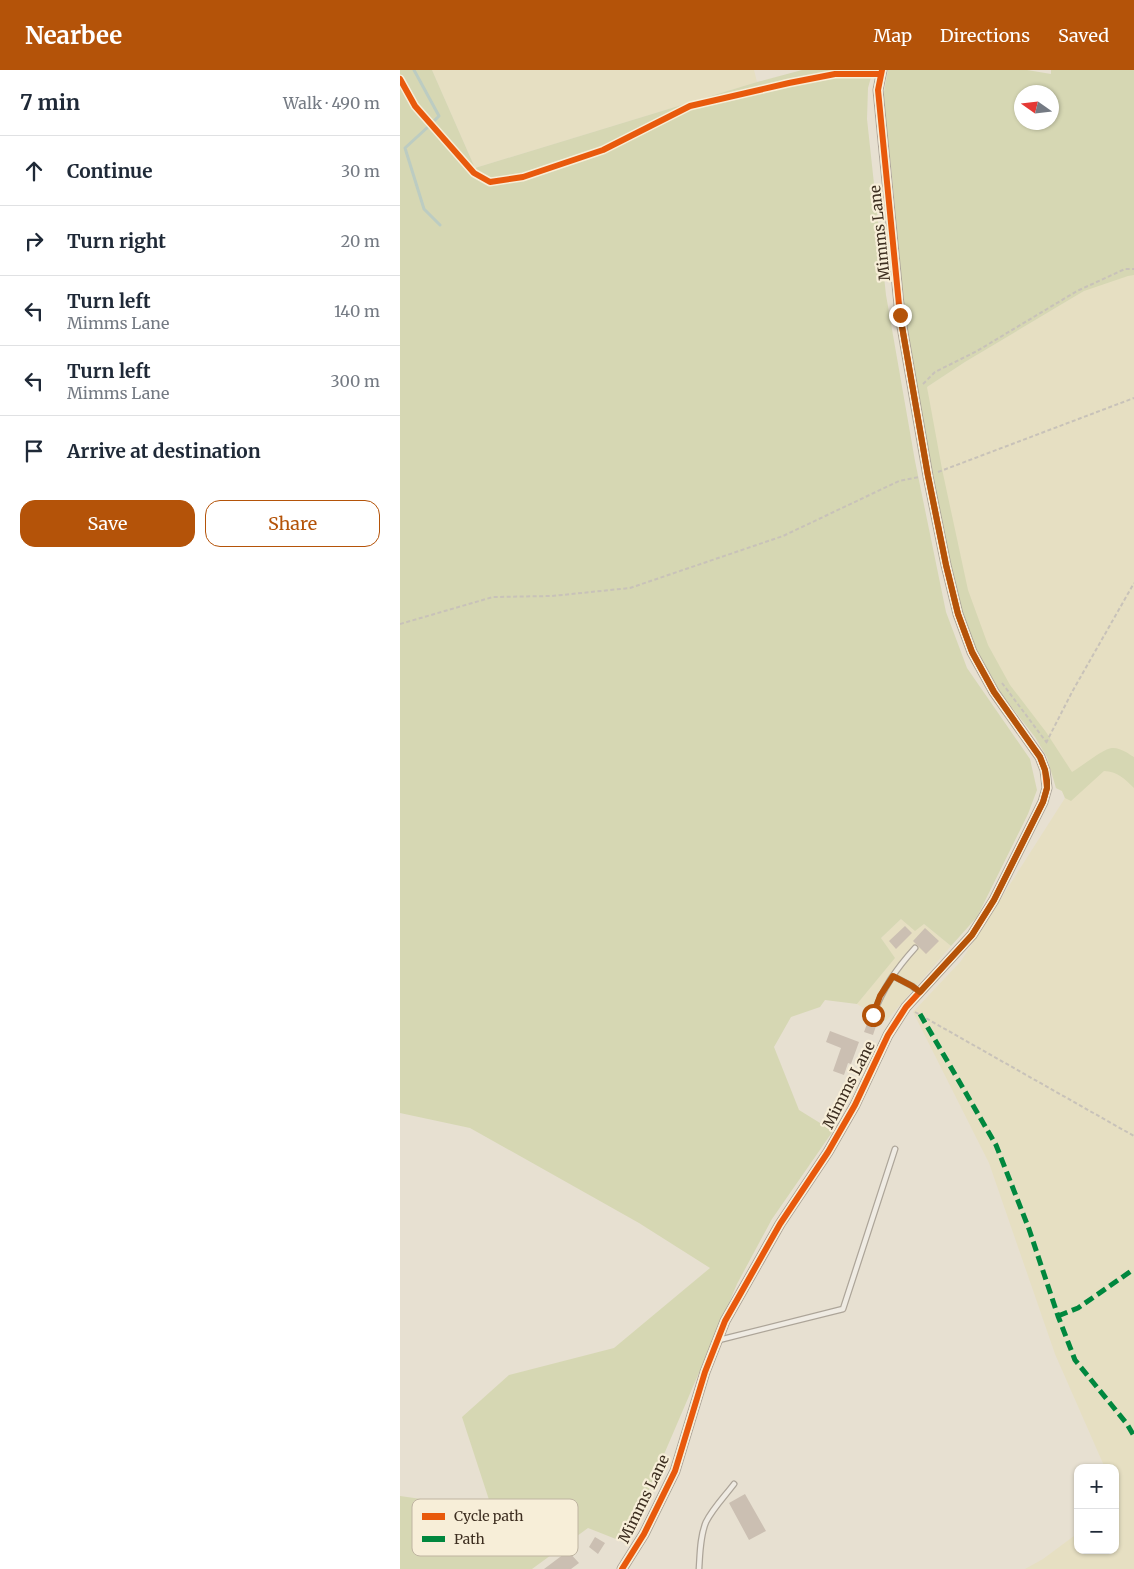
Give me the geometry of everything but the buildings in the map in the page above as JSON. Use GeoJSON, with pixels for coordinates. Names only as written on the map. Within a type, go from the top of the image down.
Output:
{"type":"FeatureCollection","features":[{"type":"Feature","properties":{"kind":"street","name":"Mimms Lane"},"geometry":{"type":"LineString","coordinates":[[622,1569],[644,1534],[675,1471],[705,1372],[725,1321],[780,1224],[828,1152],[855,1105],[888,1035],[906,1007],[972,935],[994,900],[1043,802],[1047,788],[1045,770],[1040,757],[994,692],[972,652],[958,614],[946,565],[928,476],[900,315],[878,90],[882,70]]}},
{"type":"Feature","properties":{"kind":"lane"},"geometry":{"type":"LineString","coordinates":[[873,1015],[880,996],[898,968],[915,948]]}},
{"type":"Feature","properties":{"kind":"lane"},"geometry":{"type":"LineString","coordinates":[[893,976],[920,992]]}},
{"type":"Feature","properties":{"kind":"lane"},"geometry":{"type":"LineString","coordinates":[[717,1341],[843,1308],[895,1149]]}},
{"type":"Feature","properties":{"kind":"lane"},"geometry":{"type":"LineString","coordinates":[[698,1569],[702,1536],[706,1523],[712,1511],[734,1484]]}},
{"type":"Feature","properties":{"kind":"path"},"geometry":{"type":"LineString","coordinates":[[923,389],[923,382],[935,372],[977,351],[1076,290],[1125,269],[1134,269]]}},
{"type":"Feature","properties":{"kind":"path"},"geometry":{"type":"LineString","coordinates":[[400,624],[493,597],[552,596],[630,588],[783,536],[899,480],[928,476],[1134,398]]}},
{"type":"Feature","properties":{"kind":"path"},"geometry":{"type":"LineString","coordinates":[[1040,757],[1072,692],[1134,583]]}},
{"type":"Feature","properties":{"kind":"path"},"geometry":{"type":"LineString","coordinates":[[1000,682],[1047,743]]}},
{"type":"Feature","properties":{"kind":"path"},"geometry":{"type":"LineString","coordinates":[[906,1007],[1134,1136]]}},
{"type":"Feature","properties":{"kind":"shaded area"},"geometry":{"type":"Polygon","coordinates":[[[432,70],[754,70],[757,82],[475,168],[432,70]]]}},
{"type":"Feature","properties":{"kind":"shaded area"},"geometry":{"type":"Polygon","coordinates":[[[1134,257],[1134,1569],[1025,1569],[1043,1559],[1074,1536],[1074,1554],[1119,1554],[1119,1464],[1103,1464],[1055,1354],[989,1163],[913,1012],[961,961],[1065,798],[1062,791],[1056,788],[1047,757],[1035,737],[1002,695],[936,500],[927,387],[965,362],[1084,291],[1134,257]]]}},
{"type":"Feature","properties":{"kind":"shaded area"},"geometry":{"type":"Polygon","coordinates":[[[902,918],[924,924],[951,946],[886,1021],[857,1004],[894,958],[881,938],[902,918]]]}},
{"type":"Feature","properties":{"kind":"green space"},"geometry":{"type":"Polygon","coordinates":[[[400,70],[432,70],[475,168],[802,70],[873,70],[868,88],[867,119],[886,295],[915,461],[946,612],[967,668],[1030,759],[1037,790],[1028,814],[977,917],[951,946],[924,924],[915,931],[901,919],[881,938],[895,958],[857,1004],[825,1000],[820,1007],[791,1017],[774,1047],[799,1110],[833,1131],[772,1219],[737,1284],[626,1543],[588,1528],[578,1535],[578,1499],[489,1499],[462,1417],[509,1375],[614,1348],[710,1268],[639,1223],[470,1128],[400,1113],[400,70]]]}},
{"type":"Feature","properties":{"kind":"green space"},"geometry":{"type":"Polygon","coordinates":[[[888,70],[1027,70],[1051,74],[1051,70],[1134,70],[1134,275],[1084,291],[965,362],[927,387],[942,469],[968,590],[988,645],[1010,685],[1046,732],[1072,772],[1104,751],[1118,748],[1134,757],[1134,788],[1117,774],[1104,771],[1071,801],[1065,798],[1062,791],[1056,788],[1047,757],[1035,737],[1002,695],[973,644],[954,586],[936,500],[905,318],[883,97],[888,70]]]}},
{"type":"Feature","properties":{"kind":"green space"},"geometry":{"type":"Polygon","coordinates":[[[400,1496],[421,1499],[412,1499],[412,1556],[550,1556],[532,1569],[400,1569],[400,1496]]]}},
{"type":"Feature","properties":{"kind":"waterway"},"geometry":{"type":"LineString","coordinates":[[414,70],[439,116],[433,122]]}},
{"type":"Feature","properties":{"kind":"waterway"},"geometry":{"type":"LineString","coordinates":[[429,126],[405,148],[424,209],[440,225]]}},
{"type":"Feature","properties":{"kind":"marked path"},"geometry":{"type":"LineString","coordinates":[[920,1014],[996,1145],[1029,1229],[1075,1360],[1127,1424],[1134,1436]]}},
{"type":"Feature","properties":{"kind":"marked path"},"geometry":{"type":"LineString","coordinates":[[1058,1316],[1078,1308],[1134,1269]]}},
{"type":"Feature","properties":{"kind":"cycle path"},"geometry":{"type":"LineString","coordinates":[[622,1569],[644,1534],[675,1471],[705,1372],[725,1321],[780,1224],[828,1152],[855,1105],[888,1035],[906,1007],[972,935],[994,900],[1043,802],[1047,788],[1045,770],[1040,757],[994,692],[972,652],[958,614],[946,565],[928,476],[900,315],[878,90],[882,70]]}},
{"type":"Feature","properties":{"kind":"cycle path"},"geometry":{"type":"LineString","coordinates":[[400,79],[415,106],[474,173],[490,182],[523,177],[603,150],[690,106],[835,74],[880,74]]}},
{"type":"Feature","properties":{"kind":"route"},"geometry":{"type":"LineString","coordinates":[[873,1015],[880,996],[893,976],[920,992],[972,935],[994,900],[1043,802],[1047,788],[1045,770],[1040,757],[994,692],[972,652],[958,614],[928,476],[900,315]]}}]}
